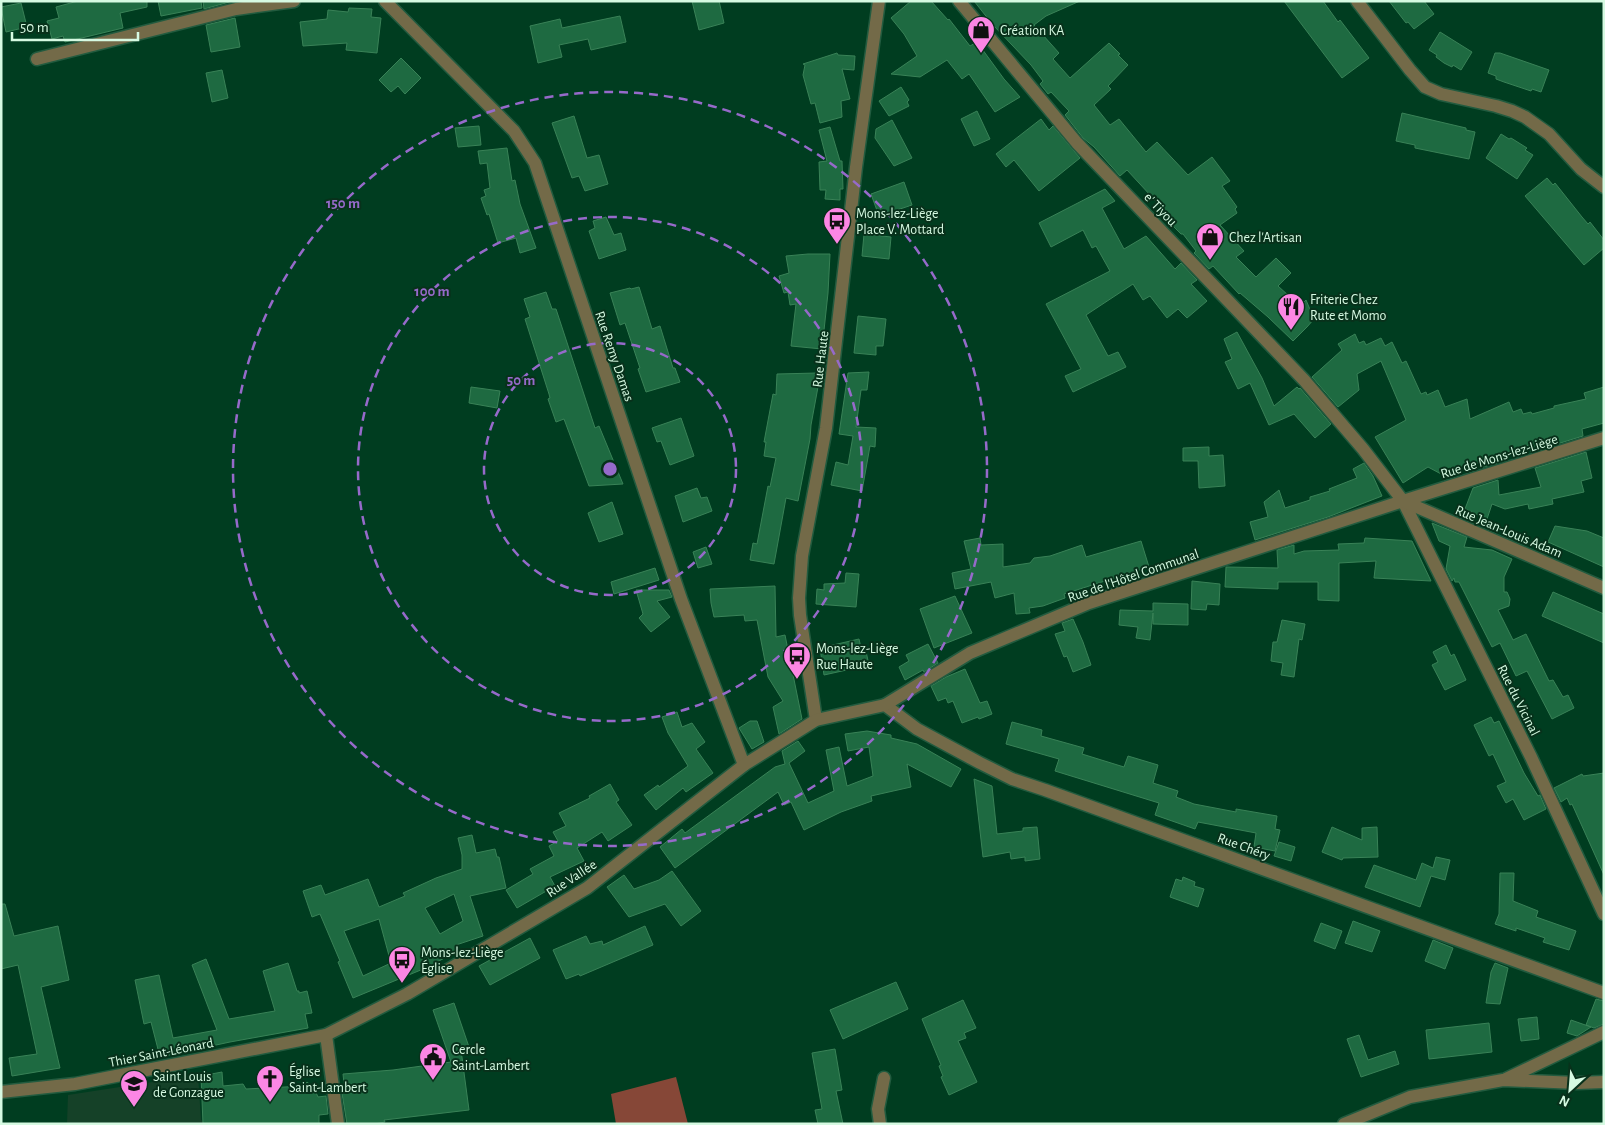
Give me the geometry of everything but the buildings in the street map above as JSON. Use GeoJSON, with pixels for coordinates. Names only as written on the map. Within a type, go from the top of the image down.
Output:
{"type":"FeatureCollection","features":[{"type":"Feature","properties":{"kind":"street"},"geometry":{"type":"LineString","coordinates":[[37,59],[236,9],[294,1]]}},
{"type":"Feature","properties":{"kind":"street","name":"Rue Remy Damas"},"geometry":{"type":"LineString","coordinates":[[385,1],[514,131],[535,163],[681,599],[744,765]]}},
{"type":"Feature","properties":{"kind":"street","name":"Rue Haute"},"geometry":{"type":"LineString","coordinates":[[816,720],[800,615],[800,576],[826,428],[856,167],[879,1]]}},
{"type":"Feature","properties":{"kind":"street","name":"e' Tiyou"},"geometry":{"type":"LineString","coordinates":[[959,1],[1077,143],[1304,380],[1363,448],[1403,501]]}},
{"type":"Feature","properties":{"kind":"street"},"geometry":{"type":"LineString","coordinates":[[1357,1],[1425,87],[1441,94],[1496,106],[1525,117],[1548,134],[1581,169],[1604,187]]}},
{"type":"Feature","properties":{"kind":"street","name":"Rue de Mons-lez-Liège"},"geometry":{"type":"LineString","coordinates":[[1403,501],[1604,438]]}},
{"type":"Feature","properties":{"kind":"street","name":"Rue de l'Hôtel Communal"},"geometry":{"type":"LineString","coordinates":[[816,720],[885,705],[970,653],[1089,603],[1403,501]]}},
{"type":"Feature","properties":{"kind":"street","name":"Rue Jean-Louis Adam"},"geometry":{"type":"LineString","coordinates":[[1403,501],[1604,588]]}},
{"type":"Feature","properties":{"kind":"street","name":"Rue du Vicinal"},"geometry":{"type":"LineString","coordinates":[[1403,501],[1531,757],[1604,914]]}},
{"type":"Feature","properties":{"kind":"street","name":"Rue Chéry"},"geometry":{"type":"LineString","coordinates":[[885,705],[917,729],[1012,779],[1604,993]]}},
{"type":"Feature","properties":{"kind":"street","name":"Rue Vallée"},"geometry":{"type":"LineString","coordinates":[[326,1035],[407,994],[587,888],[744,765],[816,720]]}},
{"type":"Feature","properties":{"kind":"street"},"geometry":{"type":"LineString","coordinates":[[1503,1080],[1604,1032]]}},
{"type":"Feature","properties":{"kind":"street"},"geometry":{"type":"LineString","coordinates":[[326,1035],[338,1124]]}},
{"type":"Feature","properties":{"kind":"street","name":"Thier Saint-Léonard"},"geometry":{"type":"LineString","coordinates":[[1,1092],[75,1084],[326,1035]]}},
{"type":"Feature","properties":{"kind":"street"},"geometry":{"type":"LineString","coordinates":[[880,1124],[878,1109],[884,1078]]}},
{"type":"Feature","properties":{"kind":"street"},"geometry":{"type":"LineString","coordinates":[[1344,1124],[1410,1097],[1503,1080],[1577,1083],[1604,1082]]}},
{"type":"Feature","properties":{"kind":"shaded area","name":"Saint Louis de Gonzague"},"geometry":{"type":"Polygon","coordinates":[[[198,1075],[201,1120],[207,1124],[67,1124],[68,1095],[198,1075]]]}},
{"type":"Feature","properties":{"kind":"shaded area"},"geometry":{"type":"Polygon","coordinates":[[[676,1077],[688,1124],[616,1124],[611,1094],[676,1077]]]}},
{"type":"Feature","properties":{"kind":"place","name":"Création KA"},"geometry":{"type":"Point","coordinates":[981,54]}},
{"type":"Feature","properties":{"kind":"place","name":"Mons-lez-Liège Place V. Mottard"},"geometry":{"type":"Point","coordinates":[837,245]}},
{"type":"Feature","properties":{"kind":"place","name":"Chez l'Artisan"},"geometry":{"type":"Point","coordinates":[1210,261]}},
{"type":"Feature","properties":{"kind":"place","name":"Friterie Chez Rute et Momo"},"geometry":{"type":"Point","coordinates":[1291,331]}},
{"type":"Feature","properties":{"kind":"place","name":"Mons-lez-Liège Rue Haute"},"geometry":{"type":"Point","coordinates":[797,680]}},
{"type":"Feature","properties":{"kind":"place","name":"Mons-lez-Liège Église"},"geometry":{"type":"Point","coordinates":[402,984]}},
{"type":"Feature","properties":{"kind":"place","name":"Cercle Saint-Lambert"},"geometry":{"type":"Point","coordinates":[433,1081]}},
{"type":"Feature","properties":{"kind":"place","name":"Église Saint-Lambert"},"geometry":{"type":"Point","coordinates":[270,1103]}},
{"type":"Feature","properties":{"kind":"place","name":"Saint Louis de Gonzague"},"geometry":{"type":"Point","coordinates":[134,1108]}}]}
